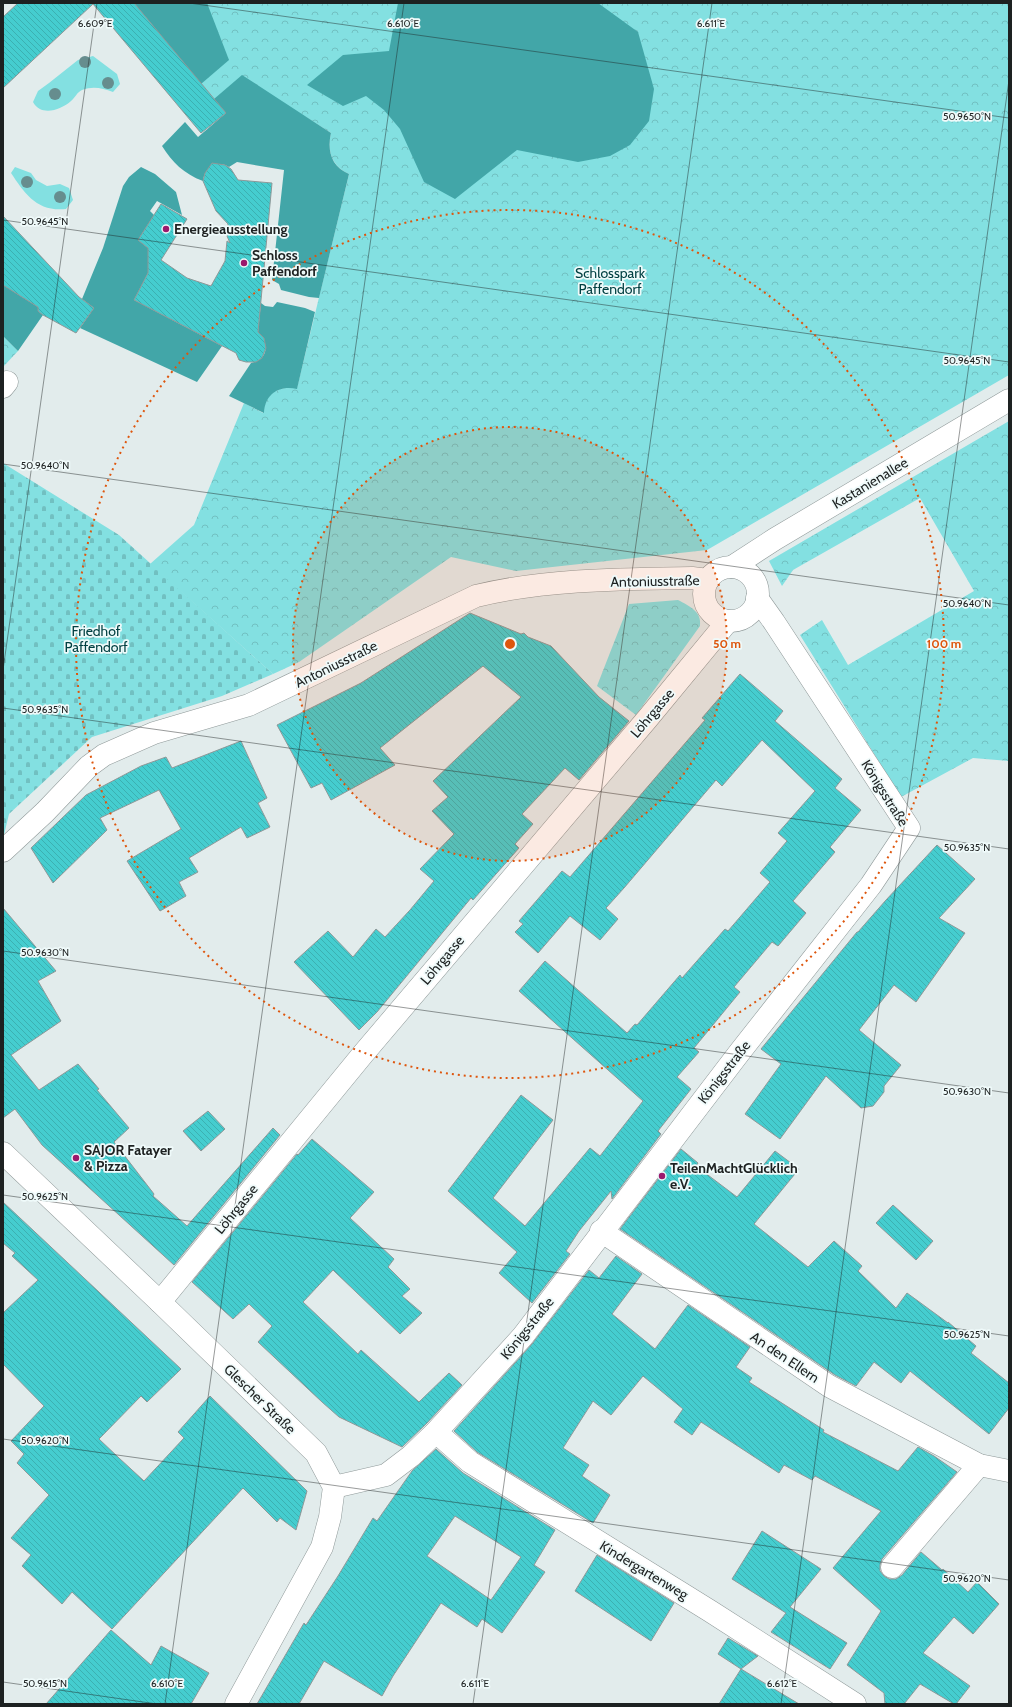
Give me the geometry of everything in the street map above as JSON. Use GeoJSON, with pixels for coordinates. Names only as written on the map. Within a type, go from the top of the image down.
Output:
{"type":"FeatureCollection","features":[{"type":"Feature","properties":{"kind":"street","name":"Kastanienallee"},"geometry":{"type":"LineString","coordinates":[[732,567],[775,539],[1009,400]]}},
{"type":"Feature","properties":{"kind":"street"},"geometry":{"type":"LineString","coordinates":[[732,567],[741,569],[754,581],[757,590],[757,598],[750,613],[736,620],[728,620],[716,616],[706,606],[704,588],[708,580],[718,570],[732,567]]}},
{"type":"Feature","properties":{"kind":"street","name":"Antoniusstraße"},"geometry":{"type":"LineString","coordinates":[[3,851],[45,812],[89,766],[104,754],[154,733],[249,705],[476,596],[504,589],[588,582],[692,578],[708,580]]}},
{"type":"Feature","properties":{"kind":"street","name":"Königsstraße"},"geometry":{"type":"LineString","coordinates":[[334,1487],[386,1475],[411,1456],[436,1432],[523,1336],[601,1231],[871,885],[909,828],[757,598]]}},
{"type":"Feature","properties":{"kind":"street","name":"Löhrgasse"},"geometry":{"type":"LineString","coordinates":[[160,1302],[363,1054],[648,718],[728,620]]}},
{"type":"Feature","properties":{"kind":"street","name":"Glescher Straße"},"geometry":{"type":"LineString","coordinates":[[3,1153],[160,1302],[316,1454],[334,1487]]}},
{"type":"Feature","properties":{"kind":"street","name":"An den Ellern"},"geometry":{"type":"LineString","coordinates":[[601,1231],[829,1386],[979,1465],[1009,1471]]}},
{"type":"Feature","properties":{"kind":"street","name":"Kindergartenweg"},"geometry":{"type":"LineString","coordinates":[[436,1432],[470,1462],[710,1611],[855,1704]]}},
{"type":"Feature","properties":{"kind":"street"},"geometry":{"type":"LineString","coordinates":[[892,1567],[979,1465]]}},
{"type":"Feature","properties":{"kind":"street"},"geometry":{"type":"LineString","coordinates":[[236,1704],[322,1547],[330,1517],[334,1487]]}},
{"type":"Feature","properties":{"kind":"green space","name":"Schlosspark Paffendorf"},"geometry":{"type":"Polygon","coordinates":[[[134,3],[1009,3],[1009,375],[707,550],[516,571],[451,557],[299,662],[273,674],[150,564],[194,525],[244,403],[263,413],[267,400],[274,392],[284,388],[297,388],[349,174],[338,167],[334,162],[330,151],[331,133],[306,117],[214,99],[134,3]]]}},
{"type":"Feature","properties":{"kind":"green space"},"geometry":{"type":"Polygon","coordinates":[[[93,56],[117,74],[120,84],[113,92],[105,89],[90,88],[82,90],[67,104],[57,109],[46,111],[37,107],[33,102],[38,91],[78,60],[93,56]]]}},
{"type":"Feature","properties":{"kind":"green space"},"geometry":{"type":"Polygon","coordinates":[[[15,167],[31,173],[36,180],[47,186],[60,184],[69,188],[73,200],[66,209],[47,208],[33,200],[21,188],[11,173],[15,167]]]}},
{"type":"Feature","properties":{"kind":"green space"},"geometry":{"type":"Polygon","coordinates":[[[3,336],[18,351],[3,367],[3,336]]]}},
{"type":"Feature","properties":{"kind":"green space"},"geometry":{"type":"Polygon","coordinates":[[[1009,421],[1009,761],[973,758],[901,797],[800,635],[822,620],[848,665],[974,591],[920,498],[793,570],[782,586],[769,561],[1009,421]]]}},
{"type":"Feature","properties":{"kind":"green space","name":"Friedhof Paffendorf"},"geometry":{"type":"Polygon","coordinates":[[[3,463],[119,535],[273,674],[222,696],[92,737],[9,814],[3,839],[3,463]]]}},
{"type":"Feature","properties":{"kind":"green space"},"geometry":{"type":"Polygon","coordinates":[[[678,600],[697,613],[699,616],[700,626],[636,715],[597,686],[629,604],[678,600]]]}},
{"type":"Feature","properties":{"kind":"shaded area"},"geometry":{"type":"Polygon","coordinates":[[[134,3],[207,3],[229,60],[201,84],[134,3]]]}},
{"type":"Feature","properties":{"kind":"shaded area"},"geometry":{"type":"Polygon","coordinates":[[[398,3],[598,3],[638,32],[654,89],[649,121],[630,145],[610,156],[578,162],[517,150],[455,199],[424,182],[400,129],[384,110],[366,96],[343,106],[307,85],[343,55],[389,51],[398,3]]]}},
{"type":"Feature","properties":{"kind":"shaded area"},"geometry":{"type":"Polygon","coordinates":[[[242,75],[331,133],[330,152],[334,162],[343,171],[349,174],[319,298],[281,290],[279,284],[272,280],[284,170],[237,162],[229,167],[216,164],[206,172],[203,181],[190,175],[179,167],[162,146],[185,122],[198,137],[226,113],[214,99],[242,75]]]}},
{"type":"Feature","properties":{"kind":"shaded area"},"geometry":{"type":"Polygon","coordinates":[[[141,167],[155,174],[176,192],[182,215],[157,201],[150,211],[154,215],[138,240],[148,248],[148,273],[134,300],[222,346],[197,382],[80,328],[94,308],[82,299],[103,248],[123,186],[129,177],[141,167]]]}},
{"type":"Feature","properties":{"kind":"shaded area"},"geometry":{"type":"Polygon","coordinates":[[[3,285],[38,307],[38,311],[43,315],[18,351],[3,336],[3,285]]]}},
{"type":"Feature","properties":{"kind":"shaded area"},"geometry":{"type":"Polygon","coordinates":[[[277,302],[305,308],[315,312],[297,389],[284,388],[274,392],[267,401],[264,413],[229,396],[251,363],[257,361],[264,355],[264,341],[258,332],[261,303],[265,306],[273,307],[277,302]]]}},
{"type":"Feature","properties":{"kind":"building"},"geometry":{"type":"Polygon","coordinates":[[[18,3],[134,3],[226,113],[201,133],[93,4],[3,88],[3,17],[18,3]]]}},
{"type":"Feature","properties":{"kind":"building","name":"Schloss Paffendorf"},"geometry":{"type":"Polygon","coordinates":[[[212,163],[225,165],[231,169],[238,180],[272,183],[258,332],[264,338],[266,348],[262,358],[256,362],[239,360],[236,353],[134,300],[148,273],[148,248],[138,240],[161,204],[187,219],[161,260],[187,278],[211,286],[225,261],[227,241],[230,243],[227,236],[228,224],[216,211],[203,181],[205,173],[212,163]]]}},
{"type":"Feature","properties":{"kind":"building"},"geometry":{"type":"Polygon","coordinates":[[[3,216],[79,297],[94,308],[76,333],[43,315],[38,311],[38,307],[3,285],[3,216]]]}},
{"type":"Feature","properties":{"kind":"building"},"geometry":{"type":"Polygon","coordinates":[[[470,613],[521,634],[524,633],[528,637],[551,646],[599,697],[629,721],[579,780],[565,768],[522,814],[533,824],[515,844],[519,848],[473,900],[471,898],[377,1012],[359,1030],[294,962],[328,931],[353,957],[376,929],[385,937],[410,910],[434,881],[420,869],[454,834],[432,811],[448,797],[433,781],[521,697],[483,666],[380,748],[395,765],[331,800],[322,783],[311,788],[277,725],[361,683],[470,613]]]}},
{"type":"Feature","properties":{"kind":"building"},"geometry":{"type":"Polygon","coordinates":[[[740,674],[783,711],[775,721],[842,779],[835,788],[861,810],[830,847],[835,852],[793,901],[806,913],[778,946],[772,942],[734,987],[740,992],[694,1048],[699,1052],[677,1077],[691,1089],[658,1131],[661,1134],[612,1199],[611,1191],[579,1231],[566,1251],[570,1254],[532,1303],[499,1273],[517,1252],[448,1191],[521,1095],[553,1120],[493,1198],[525,1226],[590,1148],[600,1156],[643,1101],[519,991],[545,961],[627,1033],[635,1024],[637,1025],[680,975],[682,978],[725,929],[728,931],[770,882],[760,873],[787,841],[778,833],[815,791],[762,740],[722,786],[716,780],[606,908],[618,919],[600,940],[570,916],[538,953],[515,932],[523,924],[519,921],[562,871],[570,877],[705,720],[702,718],[740,674]]]}},
{"type":"Feature","properties":{"kind":"building"},"geometry":{"type":"Polygon","coordinates":[[[241,741],[267,798],[258,803],[270,827],[247,838],[241,827],[189,858],[198,872],[179,882],[186,896],[160,911],[127,861],[181,829],[159,790],[100,818],[107,830],[53,883],[31,848],[86,795],[141,766],[166,757],[172,768],[241,741]]]}},
{"type":"Feature","properties":{"kind":"building"},"geometry":{"type":"Polygon","coordinates":[[[937,845],[975,879],[939,918],[965,933],[916,1002],[894,985],[859,1030],[901,1065],[884,1086],[884,1092],[873,1106],[861,1108],[826,1076],[780,1139],[745,1114],[781,1064],[761,1049],[857,932],[937,845]]]}},
{"type":"Feature","properties":{"kind":"building"},"geometry":{"type":"Polygon","coordinates":[[[3,908],[56,971],[38,981],[61,1021],[11,1055],[39,1090],[78,1064],[99,1089],[97,1090],[129,1128],[114,1142],[154,1194],[153,1196],[187,1226],[273,1128],[280,1135],[174,1265],[42,1145],[15,1109],[3,1118],[3,908]]]}},
{"type":"Feature","properties":{"kind":"building"},"geometry":{"type":"Polygon","coordinates":[[[208,1111],[225,1129],[201,1151],[183,1131],[208,1111]]]}},
{"type":"Feature","properties":{"kind":"building"},"geometry":{"type":"Polygon","coordinates":[[[312,1139],[374,1192],[350,1218],[394,1259],[388,1267],[410,1289],[402,1296],[422,1313],[400,1334],[333,1270],[303,1302],[358,1354],[361,1350],[419,1402],[449,1373],[462,1385],[427,1423],[402,1447],[339,1417],[322,1402],[258,1342],[272,1326],[249,1304],[233,1319],[192,1282],[297,1154],[298,1155],[312,1139]]]}},
{"type":"Feature","properties":{"kind":"building"},"geometry":{"type":"Polygon","coordinates":[[[681,1149],[698,1163],[696,1166],[737,1197],[775,1151],[799,1169],[754,1224],[808,1267],[834,1241],[862,1266],[858,1271],[896,1308],[907,1293],[948,1322],[976,1346],[971,1353],[1009,1383],[1009,1408],[989,1434],[910,1371],[901,1383],[874,1362],[856,1386],[835,1375],[620,1229],[681,1149]]]}},
{"type":"Feature","properties":{"kind":"building"},"geometry":{"type":"Polygon","coordinates":[[[3,1202],[181,1369],[147,1402],[141,1396],[99,1439],[144,1481],[184,1438],[178,1432],[210,1396],[307,1491],[296,1530],[280,1518],[277,1522],[243,1488],[112,1629],[72,1592],[62,1604],[22,1566],[31,1555],[11,1538],[49,1495],[17,1463],[24,1454],[11,1441],[44,1406],[3,1364],[3,1313],[38,1280],[12,1256],[15,1253],[3,1243],[3,1202]]]}},
{"type":"Feature","properties":{"kind":"building"},"geometry":{"type":"Polygon","coordinates":[[[893,1205],[933,1241],[916,1260],[876,1223],[893,1205]]]}},
{"type":"Feature","properties":{"kind":"building"},"geometry":{"type":"Polygon","coordinates":[[[616,1256],[642,1274],[612,1314],[655,1349],[688,1305],[750,1347],[736,1367],[752,1378],[749,1382],[824,1430],[823,1432],[898,1471],[918,1447],[957,1472],[882,1559],[880,1565],[880,1571],[884,1576],[889,1579],[896,1579],[902,1575],[921,1552],[942,1570],[943,1569],[968,1592],[977,1582],[999,1604],[973,1634],[954,1617],[923,1653],[970,1686],[956,1704],[920,1684],[904,1704],[885,1704],[884,1693],[847,1665],[881,1611],[833,1568],[881,1511],[815,1476],[812,1480],[784,1465],[779,1473],[701,1422],[692,1435],[674,1422],[683,1409],[643,1376],[611,1415],[593,1401],[563,1448],[589,1465],[582,1476],[610,1495],[593,1523],[477,1452],[454,1431],[532,1344],[589,1270],[599,1278],[616,1256]]]}},
{"type":"Feature","properties":{"kind":"building"},"geometry":{"type":"Polygon","coordinates":[[[436,1449],[463,1473],[555,1530],[534,1565],[545,1572],[502,1633],[482,1619],[477,1627],[441,1603],[393,1676],[382,1696],[324,1661],[299,1704],[257,1704],[304,1623],[306,1625],[373,1518],[377,1521],[412,1471],[436,1449]],[[455,1516],[427,1556],[491,1600],[521,1557],[455,1516]]]}},
{"type":"Feature","properties":{"kind":"building"},"geometry":{"type":"Polygon","coordinates":[[[762,1531],[821,1569],[790,1607],[847,1643],[830,1669],[771,1632],[786,1613],[732,1579],[762,1531]]]}},
{"type":"Feature","properties":{"kind":"building"},"geometry":{"type":"Polygon","coordinates":[[[597,1555],[674,1603],[651,1641],[575,1591],[597,1555]]]}},
{"type":"Feature","properties":{"kind":"building"},"geometry":{"type":"Polygon","coordinates":[[[111,1630],[151,1665],[161,1646],[209,1673],[191,1704],[46,1704],[111,1630]]]}},
{"type":"Feature","properties":{"kind":"building"},"geometry":{"type":"Polygon","coordinates":[[[728,1638],[758,1656],[741,1669],[718,1654],[728,1638]]]}},
{"type":"Feature","properties":{"kind":"building"},"geometry":{"type":"Polygon","coordinates":[[[741,1669],[799,1704],[719,1704],[741,1669]]]}},
{"type":"Feature","properties":{"kind":"place","name":"Energieausstellung"},"geometry":{"type":"Point","coordinates":[166,229]}},
{"type":"Feature","properties":{"kind":"place","name":"Schloss Paffendorf"},"geometry":{"type":"Point","coordinates":[244,263]}},
{"type":"Feature","properties":{"kind":"place","name":"SAJOR Fatayer & Pizza"},"geometry":{"type":"Point","coordinates":[76,1158]}},
{"type":"Feature","properties":{"kind":"place","name":"TeilenMachtGlücklich e.V."},"geometry":{"type":"Point","coordinates":[662,1176]}}]}
